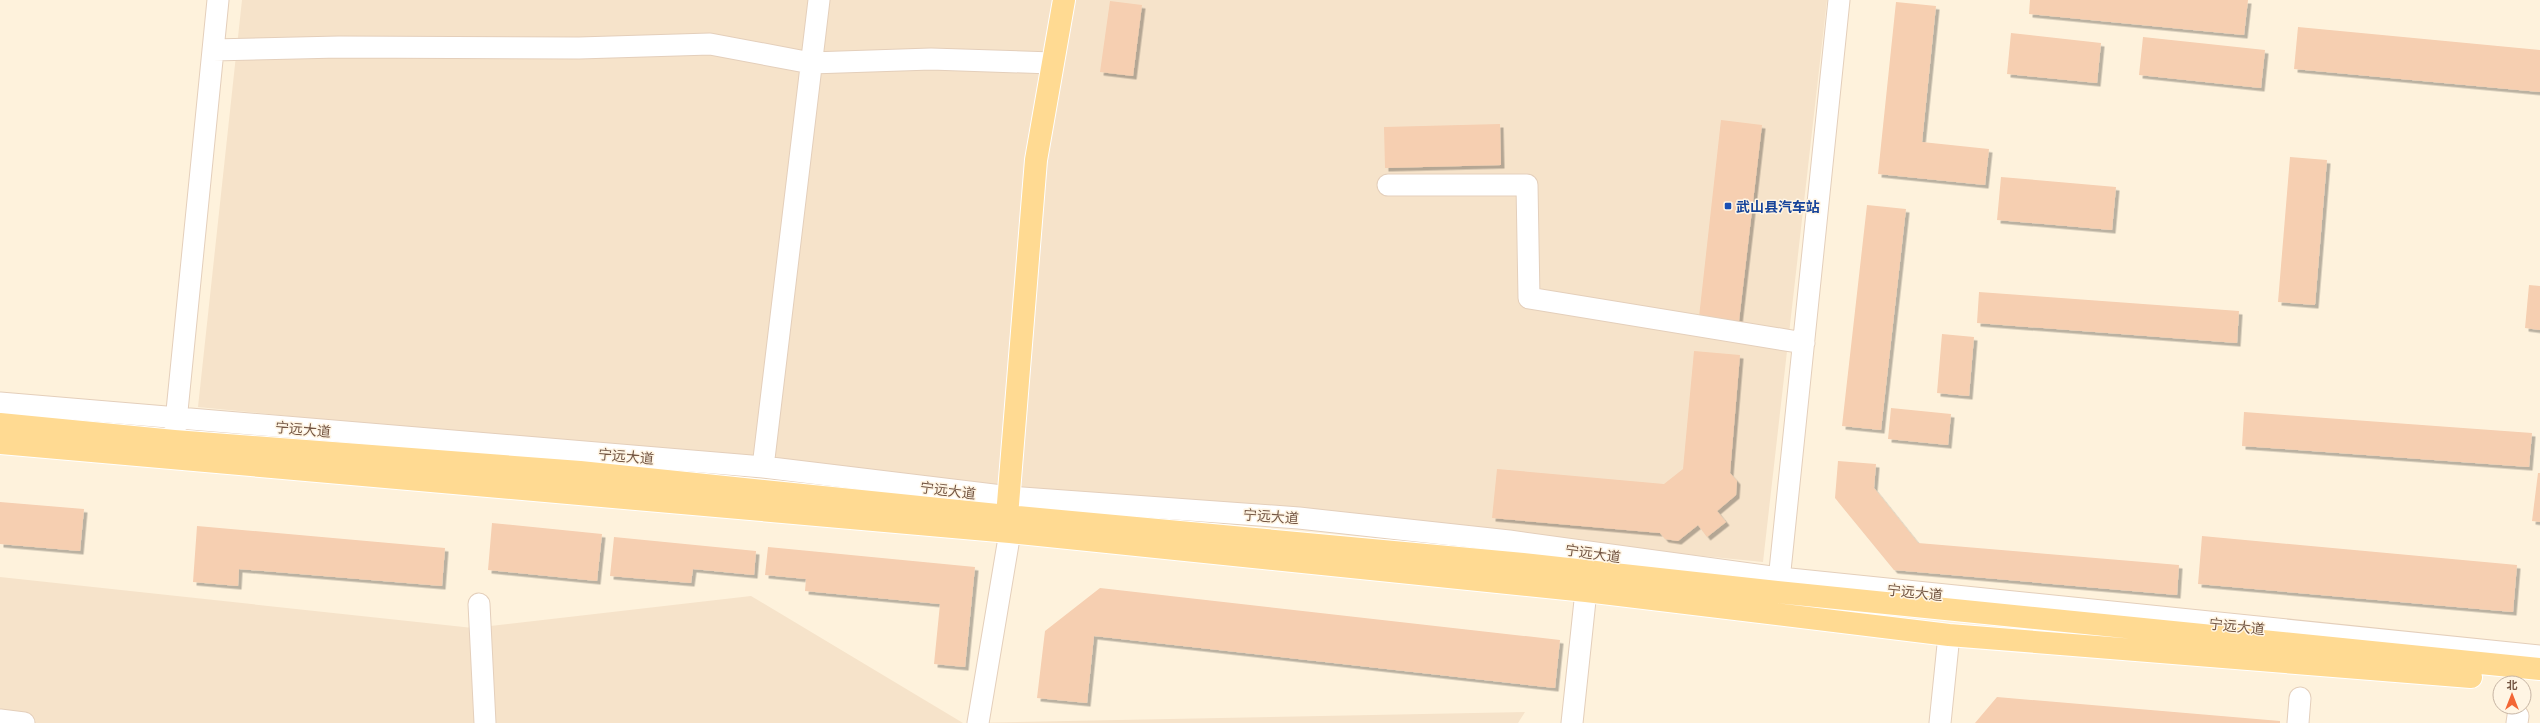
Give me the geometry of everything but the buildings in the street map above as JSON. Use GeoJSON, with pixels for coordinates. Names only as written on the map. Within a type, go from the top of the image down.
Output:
{"type":"FeatureCollection","features":[{"type":"Feature","properties":{"kind":"main road"},"geometry":{"type":"LineString","coordinates":[[1009,515],[1036,160],[1064,0]]}},
{"type":"Feature","properties":{"kind":"main road","name":"宁远大道"},"geometry":{"type":"LineString","coordinates":[[0,424],[173,450]]}},
{"type":"Feature","properties":{"kind":"main road","name":"宁远大道"},"geometry":{"type":"LineString","coordinates":[[0,443],[173,450],[580,472],[1523,564],[1779,585],[2540,669]]}},
{"type":"Feature","properties":{"kind":"main road","name":"宁远大道"},"geometry":{"type":"LineString","coordinates":[[1009,515],[1586,591],[1950,635],[2540,682]]}},
{"type":"Feature","properties":{"kind":"street"},"geometry":{"type":"LineString","coordinates":[[173,450],[218,0]]}},
{"type":"Feature","properties":{"kind":"street"},"geometry":{"type":"LineString","coordinates":[[763,468],[819,0]]}},
{"type":"Feature","properties":{"kind":"street"},"geometry":{"type":"LineString","coordinates":[[1775,614],[1838,0]]}},
{"type":"Feature","properties":{"kind":"street"},"geometry":{"type":"LineString","coordinates":[[213,50],[339,47],[579,48],[710,44],[811,63],[931,59],[1052,63]]}},
{"type":"Feature","properties":{"kind":"street"},"geometry":{"type":"LineString","coordinates":[[1388,185],[1527,185],[1529,298],[1804,342]]}},
{"type":"Feature","properties":{"kind":"street","name":"宁远大道"},"geometry":{"type":"LineString","coordinates":[[0,403],[763,468],[1009,515]]}},
{"type":"Feature","properties":{"kind":"street"},"geometry":{"type":"LineString","coordinates":[[978,723],[1009,515]]}},
{"type":"Feature","properties":{"kind":"street","name":"宁远大道"},"geometry":{"type":"LineString","coordinates":[[1779,585],[2540,656]]}},
{"type":"Feature","properties":{"kind":"street"},"geometry":{"type":"LineString","coordinates":[[1572,723],[1586,591]]}},
{"type":"Feature","properties":{"kind":"street"},"geometry":{"type":"LineString","coordinates":[[479,604],[485,723]]}},
{"type":"Feature","properties":{"kind":"street"},"geometry":{"type":"LineString","coordinates":[[1940,723],[1950,635]]}},
{"type":"Feature","properties":{"kind":"street"},"geometry":{"type":"LineString","coordinates":[[2298,723],[2300,698]]}},
{"type":"Feature","properties":{"kind":"street"},"geometry":{"type":"LineString","coordinates":[[0,720],[24,723]]}},
{"type":"Feature","properties":{"kind":"shaded area"},"geometry":{"type":"Polygon","coordinates":[[[242,0],[1827,0],[1763,562],[198,407],[242,0]]]}},
{"type":"Feature","properties":{"kind":"shaded area"},"geometry":{"type":"Polygon","coordinates":[[[0,577],[473,628],[751,596],[963,723],[0,723],[0,577]]]}},
{"type":"Feature","properties":{"kind":"shaded area"},"geometry":{"type":"Polygon","coordinates":[[[1525,712],[1518,723],[963,723],[1525,712]]]}},
{"type":"Feature","properties":{"kind":"place","name":"武山县汽车站"},"geometry":{"type":"Point","coordinates":[1728,206]}}]}
